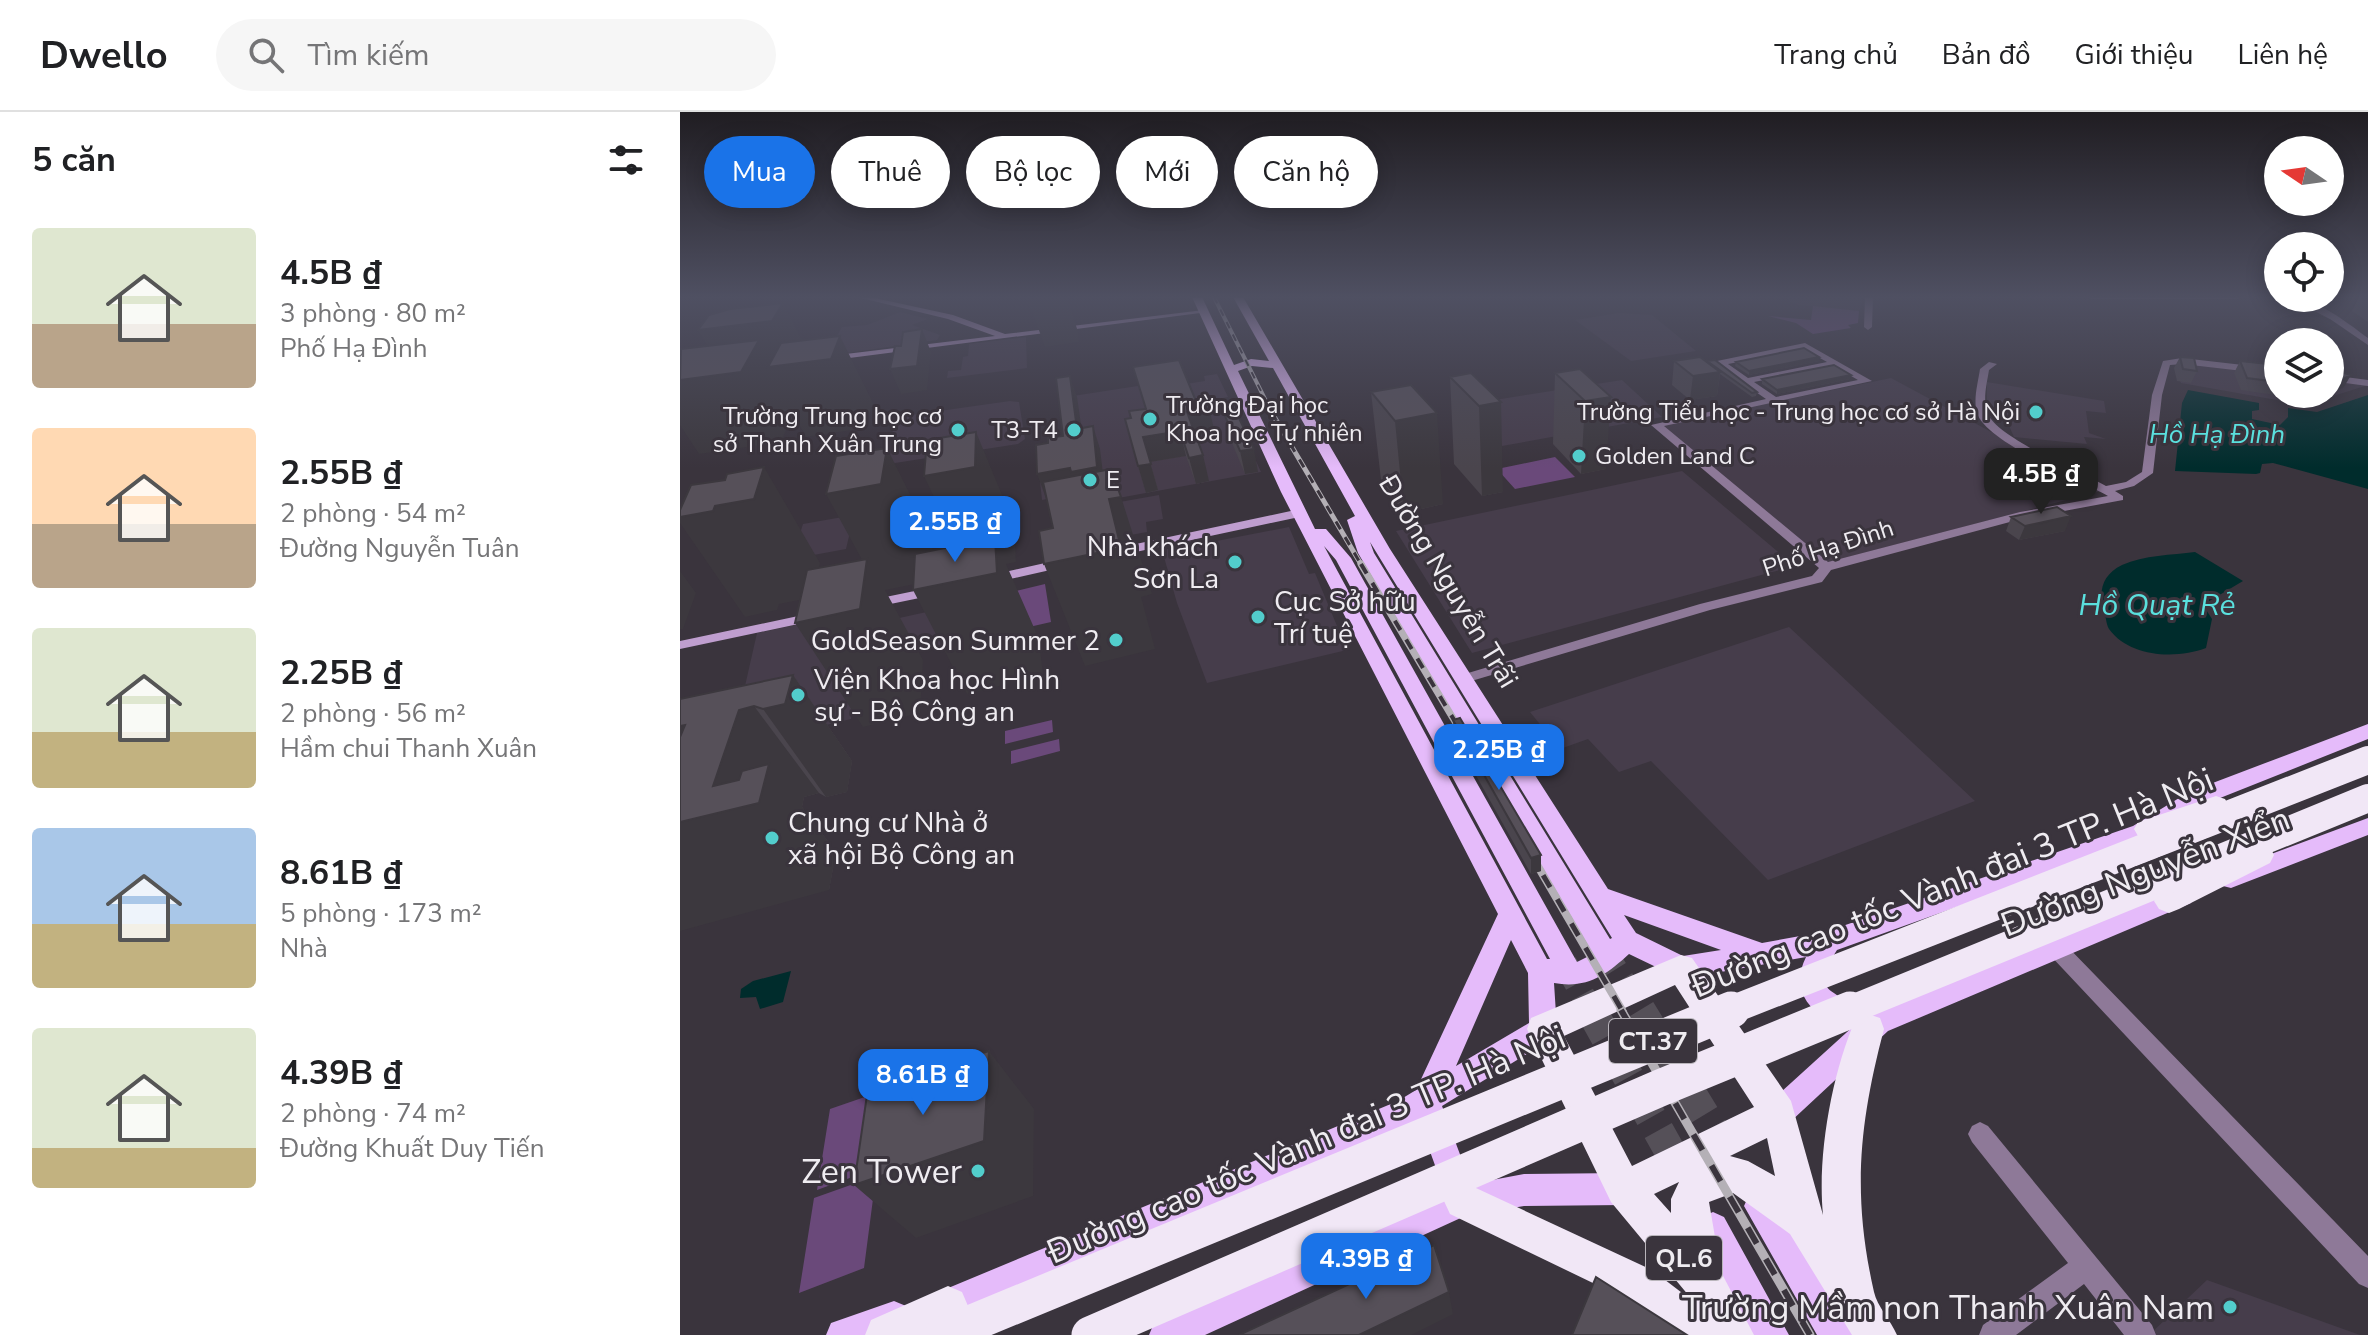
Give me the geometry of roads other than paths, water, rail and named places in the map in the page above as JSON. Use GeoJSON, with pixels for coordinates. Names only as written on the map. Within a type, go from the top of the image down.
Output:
{"type":"FeatureCollection","features":[{"type":"Feature","properties":{"kind":"highway"},"geometry":{"type":"LineString","coordinates":[[2148,829],[2368,748]]}},
{"type":"Feature","properties":{"kind":"highway","name":"Đường cao tốc Vành đai 3 TP. Hà Nội"},"geometry":{"type":"LineString","coordinates":[[886,1335],[945,1321],[2368,760]]}},
{"type":"Feature","properties":{"kind":"highway","name":"CT.37"},"geometry":{"type":"LineString","coordinates":[[1090,1335],[1660,1088],[2368,801]]}},
{"type":"Feature","properties":{"kind":"highway"},"geometry":{"type":"LineString","coordinates":[[2169,901],[2255,857],[2368,811]]}},
{"type":"Feature","properties":{"kind":"highway"},"geometry":{"type":"LineString","coordinates":[[1624,1189],[1543,1029],[1681,968],[1779,1113],[1804,1220],[1856,1324]]}},
{"type":"Feature","properties":{"kind":"highway"},"geometry":{"type":"LineString","coordinates":[[1856,1324],[1841,1204],[1848,1108],[1873,1025]]}},
{"type":"Feature","properties":{"kind":"highway","name":"Đường Nguyễn Xiển"},"geometry":{"type":"LineString","coordinates":[[1624,1189],[1779,1113]]}},
{"type":"Feature","properties":{"kind":"highway"},"geometry":{"type":"LineString","coordinates":[[1703,1279],[1690,1217],[1690,1199],[1694,1190],[1722,1175],[1735,1174],[1754,1183],[1804,1220]]}},
{"type":"Feature","properties":{"kind":"highway","name":"QL.6"},"geometry":{"type":"LineString","coordinates":[[1624,1189],[1703,1279],[1733,1335]]}},
{"type":"Feature","properties":{"kind":"highway"},"geometry":{"type":"LineString","coordinates":[[1463,1201],[1638,1284],[1702,1335]]}},
{"type":"Feature","properties":{"kind":"main road"},"geometry":{"type":"LineString","coordinates":[[1223,354],[1288,492],[1510,914],[1553,968]]}},
{"type":"Feature","properties":{"kind":"main road"},"geometry":{"type":"LineString","coordinates":[[1228,364],[1259,354]]}},
{"type":"Feature","properties":{"kind":"main road","name":"Đường Nguyễn Trãi"},"geometry":{"type":"LineString","coordinates":[[1271,354],[1343,482],[1599,896],[1615,945]]}},
{"type":"Feature","properties":{"kind":"main road"},"geometry":{"type":"LineString","coordinates":[[1228,364],[1251,362],[1277,365]]}},
{"type":"Feature","properties":{"kind":"main road"},"geometry":{"type":"LineString","coordinates":[[1343,482],[1366,553],[1615,945],[1681,968]]}},
{"type":"Feature","properties":{"kind":"main road"},"geometry":{"type":"LineString","coordinates":[[843,1335],[874,1323],[945,1321],[1426,1101],[1543,1029],[1553,968],[1343,558],[1288,492]]}},
{"type":"Feature","properties":{"kind":"main road","name":"Đường Nguyễn Xiển"},"geometry":{"type":"LineString","coordinates":[[1681,968],[1828,942],[2148,829],[2197,798],[2368,731]]}},
{"type":"Feature","properties":{"kind":"main road","name":"Đường Nguyễn Xiển"},"geometry":{"type":"LineString","coordinates":[[1952,991],[1951,973],[2368,801]]}},
{"type":"Feature","properties":{"kind":"main road","name":"Đường Nguyễn Xiển"},"geometry":{"type":"LineString","coordinates":[[1779,1113],[1873,1025],[2169,901],[2368,826]]}},
{"type":"Feature","properties":{"kind":"main road"},"geometry":{"type":"LineString","coordinates":[[1599,896],[1762,953]]}},
{"type":"Feature","properties":{"kind":"main road"},"geometry":{"type":"LineString","coordinates":[[1463,1201],[1426,1101],[1510,914]]}},
{"type":"Feature","properties":{"kind":"main road"},"geometry":{"type":"LineString","coordinates":[[1828,942],[1811,969],[1815,991],[1835,1011],[1873,1025]]}},
{"type":"Feature","properties":{"kind":"main road"},"geometry":{"type":"LineString","coordinates":[[1553,968],[1547,970],[1579,974],[1603,966],[1615,945]]}},
{"type":"Feature","properties":{"kind":"main road"},"geometry":{"type":"LineString","coordinates":[[1166,1335],[1463,1201],[1524,1190],[1624,1189]]}},
{"type":"Feature","properties":{"kind":"main road"},"geometry":{"type":"LineString","coordinates":[[1760,1206],[1856,1324]]}},
{"type":"Feature","properties":{"kind":"main road"},"geometry":{"type":"LineString","coordinates":[[1713,1228],[1772,1335]]}},
{"type":"Feature","properties":{"kind":"street"},"geometry":{"type":"LineString","coordinates":[[817,361],[872,354]]}},
{"type":"Feature","properties":{"kind":"street"},"geometry":{"type":"LineString","coordinates":[[1765,354],[1720,363],[1774,400]]}},
{"type":"Feature","properties":{"kind":"street"},"geometry":{"type":"LineString","coordinates":[[1819,354],[1867,381],[1656,425],[1826,567]]}},
{"type":"Feature","properties":{"kind":"street"},"geometry":{"type":"LineString","coordinates":[[1992,364],[1985,369],[1983,380],[1982,412],[1985,420],[2027,449],[2105,490],[2130,484],[2147,473],[2157,395],[2166,363],[2182,361],[2264,370]]}},
{"type":"Feature","properties":{"kind":"street"},"geometry":{"type":"LineString","coordinates":[[1747,381],[1835,363]]}},
{"type":"Feature","properties":{"kind":"street"},"geometry":{"type":"LineString","coordinates":[[1790,372],[1818,391]]}},
{"type":"Feature","properties":{"kind":"street"},"geometry":{"type":"LineString","coordinates":[[2344,380],[2368,383]]}},
{"type":"Feature","properties":{"kind":"street","name":"Phố Hạ Đình"},"geometry":{"type":"LineString","coordinates":[[1463,679],[1705,607],[1817,579],[1826,567],[2020,516],[2119,498],[2105,490]]}},
{"type":"Feature","properties":{"kind":"street"},"geometry":{"type":"LineString","coordinates":[[1108,554],[1300,513]]}},
{"type":"Feature","properties":{"kind":"street"},"geometry":{"type":"LineString","coordinates":[[975,582],[1079,560]]}},
{"type":"Feature","properties":{"kind":"street"},"geometry":{"type":"LineString","coordinates":[[856,607],[945,588]]}},
{"type":"Feature","properties":{"kind":"street"},"geometry":{"type":"LineString","coordinates":[[680,645],[833,612]]}},
{"type":"Feature","properties":{"kind":"street"},"geometry":{"type":"LineString","coordinates":[[2055,947],[2368,1275]]}},
{"type":"Feature","properties":{"kind":"street"},"geometry":{"type":"LineString","coordinates":[[1980,1134],[2142,1335]]}},
{"type":"Feature","properties":{"kind":"street"},"geometry":{"type":"LineString","coordinates":[[1993,1335],[2085,1267]]}},
{"type":"Feature","properties":{"kind":"water","name":"Hồ Hạ Đình"},"geometry":{"type":"Polygon","coordinates":[[[2188,390],[2259,403],[2259,410],[2252,411],[2252,419],[2280,425],[2288,417],[2288,408],[2317,412],[2344,408],[2344,403],[2368,395],[2368,489],[2273,463],[2262,464],[2260,473],[2256,474],[2175,471],[2182,403],[2188,390]]]}},
{"type":"Feature","properties":{"kind":"water","name":"Hồ Quạt Rẻ"},"geometry":{"type":"Polygon","coordinates":[[[2195,552],[2243,581],[2206,603],[2205,608],[2212,619],[2206,648],[2182,654],[2154,654],[2118,639],[2108,627],[2102,604],[2103,584],[2110,574],[2122,565],[2139,559],[2195,552]]]}},
{"type":"Feature","properties":{"kind":"water"},"geometry":{"type":"Polygon","coordinates":[[[791,971],[783,1002],[760,1009],[756,997],[740,998],[741,989],[753,981],[791,971]]]}},
{"type":"Feature","properties":{"kind":"tunnel"},"geometry":{"type":"LineString","coordinates":[[1603,949],[1642,1012]]}},
{"type":"Feature","properties":{"kind":"tunnel"},"geometry":{"type":"LineString","coordinates":[[1565,963],[1592,1012]]}},
{"type":"Feature","properties":{"kind":"tunnel"},"geometry":{"type":"LineString","coordinates":[[1591,1010],[1682,1173]]}},
{"type":"Feature","properties":{"kind":"tunnel"},"geometry":{"type":"LineString","coordinates":[[1640,1010],[1726,1151]]}},
{"type":"Feature","properties":{"kind":"railway"},"geometry":{"type":"LineString","coordinates":[[1243,354],[1272,413]]}},
{"type":"Feature","properties":{"kind":"railway"},"geometry":{"type":"LineString","coordinates":[[1272,413],[1362,566]]}},
{"type":"Feature","properties":{"kind":"railway"},"geometry":{"type":"LineString","coordinates":[[1361,564],[1466,740]]}},
{"type":"Feature","properties":{"kind":"railway"},"geometry":{"type":"LineString","coordinates":[[1529,851],[1623,1012]]}},
{"type":"Feature","properties":{"kind":"railway"},"geometry":{"type":"LineString","coordinates":[[1621,1010],[1810,1335]]}},
{"type":"Feature","properties":{"kind":"place","name":"Trường Tiểu học - Trung học cơ sở Hà Nội"},"geometry":{"type":"Point","coordinates":[2036,412]}},
{"type":"Feature","properties":{"kind":"place","name":"Trường Đại học Khoa học Tự nhiên"},"geometry":{"type":"Point","coordinates":[1150,419]}},
{"type":"Feature","properties":{"kind":"place","name":"Trường Trung học cơ sở Thanh Xuân Trung"},"geometry":{"type":"Point","coordinates":[958,430]}},
{"type":"Feature","properties":{"kind":"place","name":"T3-T4"},"geometry":{"type":"Point","coordinates":[1074,430]}},
{"type":"Feature","properties":{"kind":"place","name":"Golden Land C"},"geometry":{"type":"Point","coordinates":[1579,456]}},
{"type":"Feature","properties":{"kind":"place","name":"E"},"geometry":{"type":"Point","coordinates":[1090,480]}},
{"type":"Feature","properties":{"kind":"place","name":"Nhà khách Sơn La"},"geometry":{"type":"Point","coordinates":[1235,562]}},
{"type":"Feature","properties":{"kind":"place","name":"Cục Sở hữu Trí tuệ"},"geometry":{"type":"Point","coordinates":[1258,617]}},
{"type":"Feature","properties":{"kind":"place","name":"GoldSeason Summer 2"},"geometry":{"type":"Point","coordinates":[1116,640]}},
{"type":"Feature","properties":{"kind":"place","name":"Viện Khoa học Hình sự - Bộ Công an"},"geometry":{"type":"Point","coordinates":[798,695]}},
{"type":"Feature","properties":{"kind":"place","name":"Chung cư Nhà ở xã hội Bộ Công an"},"geometry":{"type":"Point","coordinates":[772,838]}},
{"type":"Feature","properties":{"kind":"place","name":"Zen Tower"},"geometry":{"type":"Point","coordinates":[978,1171]}},
{"type":"Feature","properties":{"kind":"place","name":"Trường Mầm non Thanh Xuân Nam"},"geometry":{"type":"Point","coordinates":[2230,1307]}}]}
